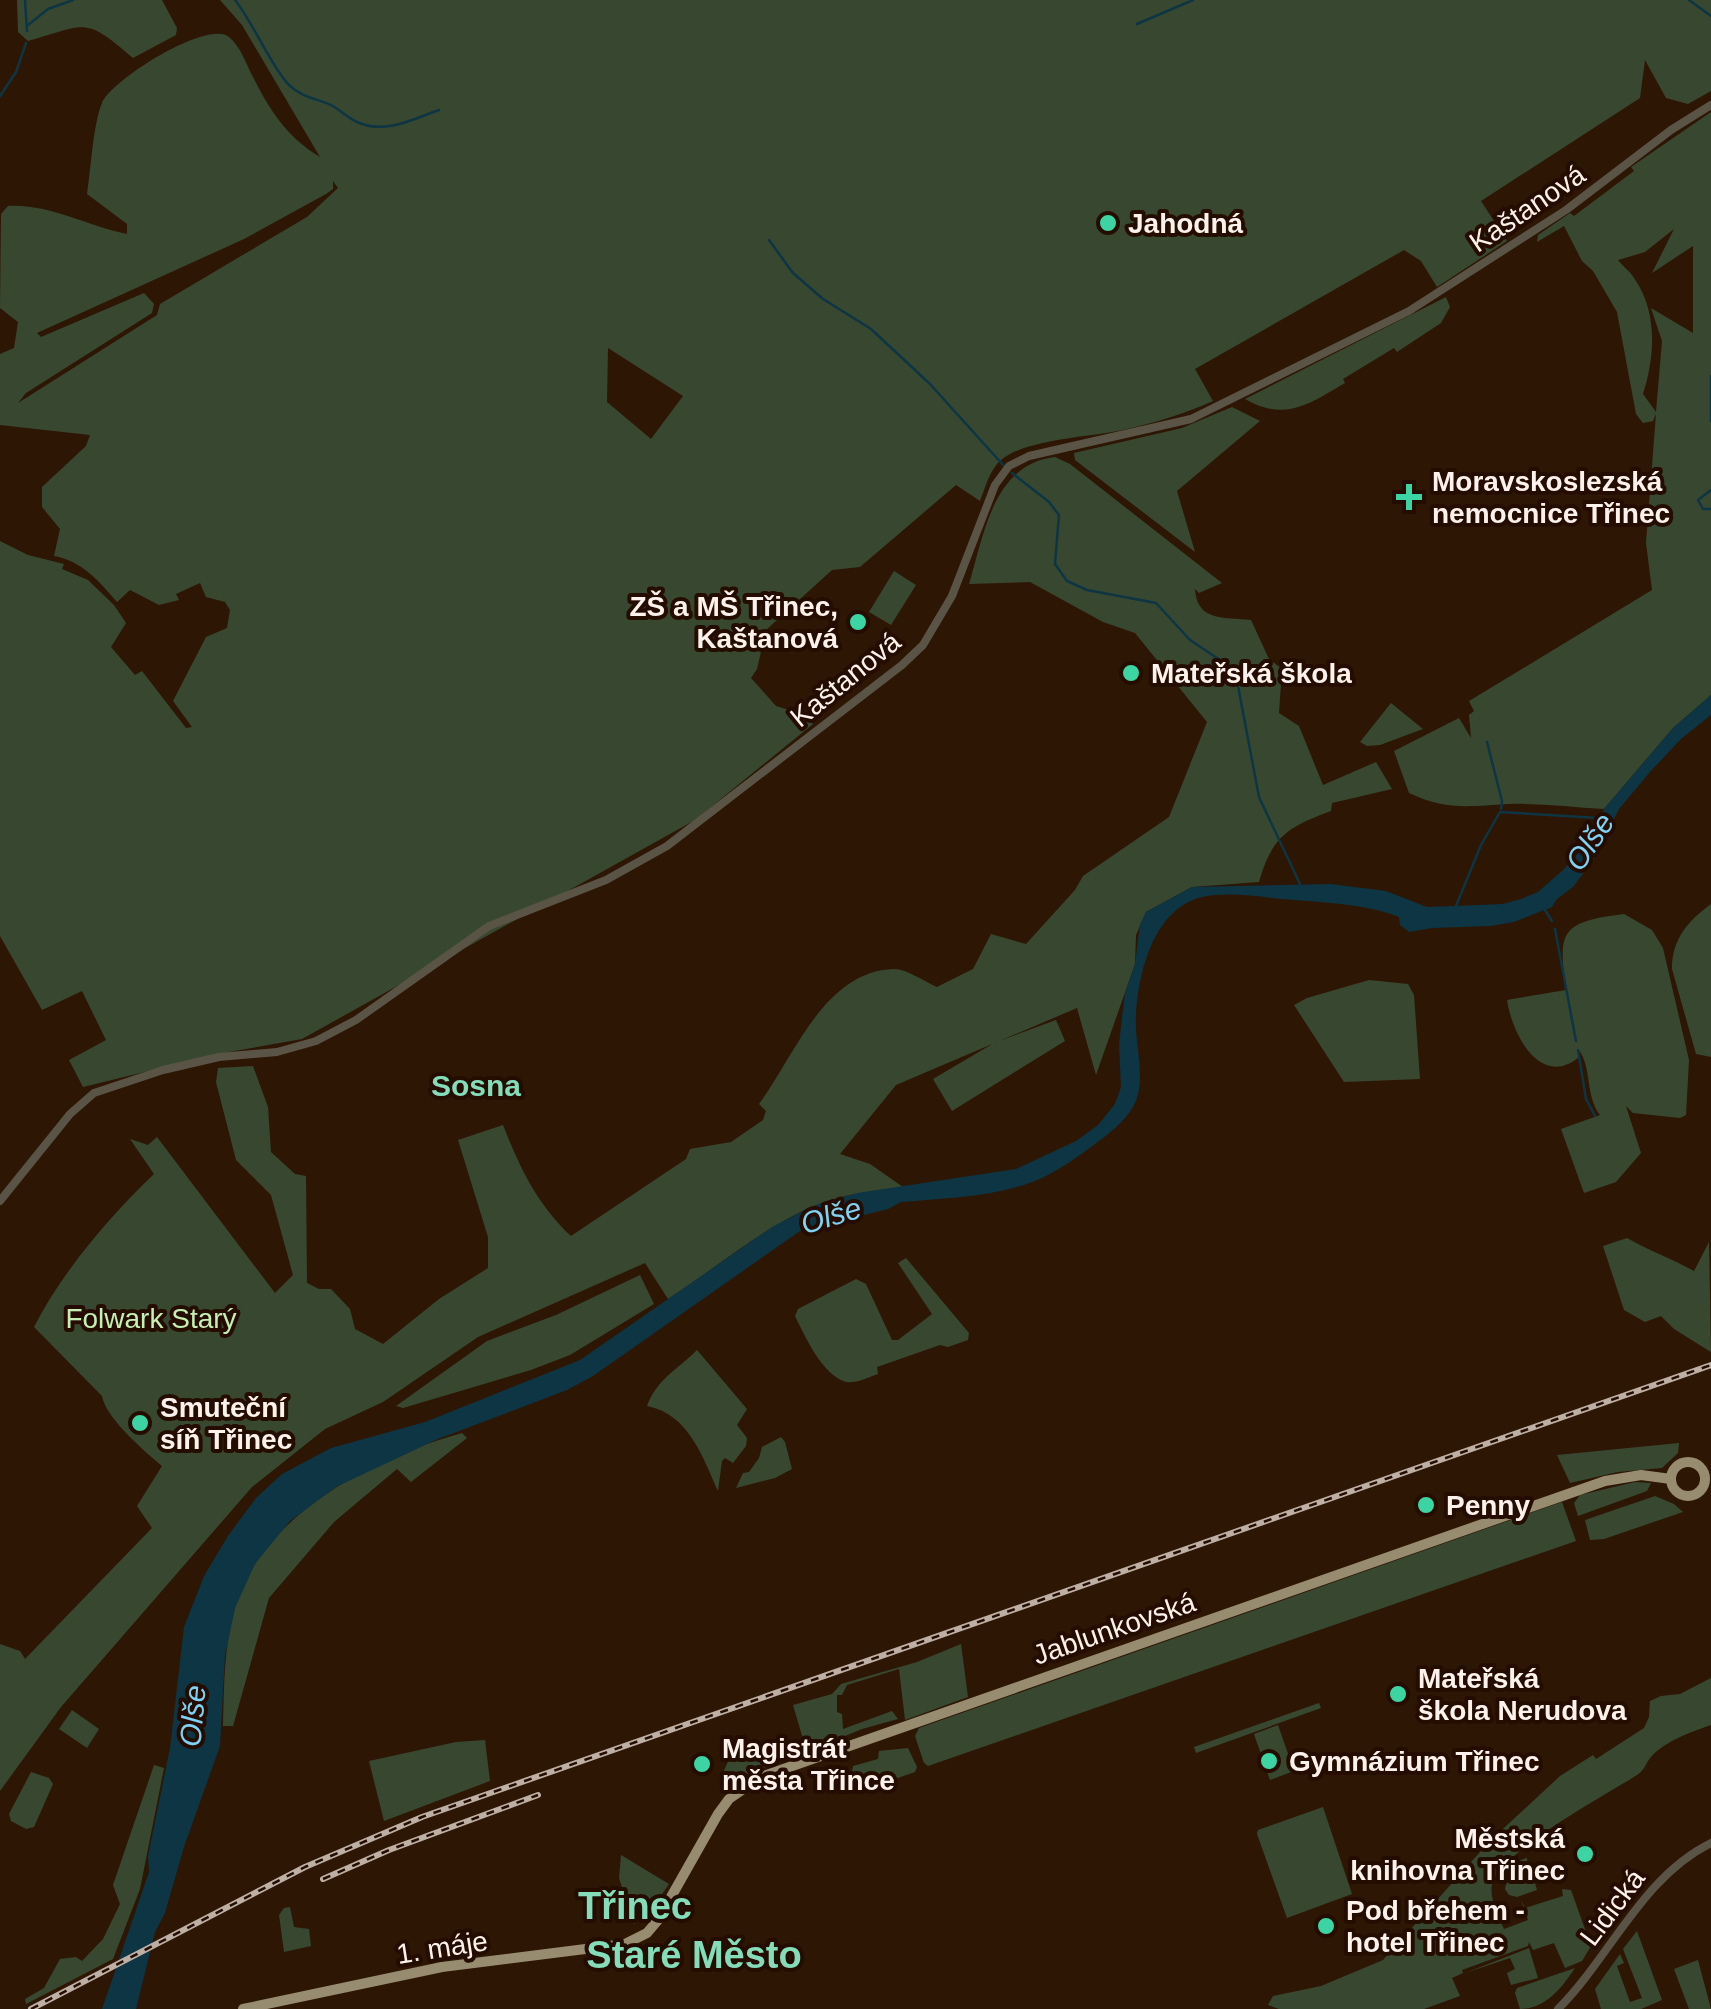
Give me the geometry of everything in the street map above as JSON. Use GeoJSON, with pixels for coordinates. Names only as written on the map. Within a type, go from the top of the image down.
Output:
{"type":"FeatureCollection","features":[{"type":"Feature","properties":{"kind":"main road","name":"Jablunkovská"},"geometry":{"type":"LineString","coordinates":[[1701,1466],[1711,1457]]}},
{"type":"Feature","properties":{"kind":"main road","name":"Jablunkovská"},"geometry":{"type":"LineString","coordinates":[[1681,1463],[1701,1466],[1706,1483],[1694,1495],[1678,1493],[1671,1479],[1674,1469],[1681,1463]]}},
{"type":"Feature","properties":{"kind":"main road","name":"Jablunkovská"},"geometry":{"type":"LineString","coordinates":[[647,1934],[718,1814],[729,1799],[762,1777],[1604,1481],[1641,1475],[1671,1479]]}},
{"type":"Feature","properties":{"kind":"main road","name":"1. máje"},"geometry":{"type":"LineString","coordinates":[[243,2009],[442,1967],[625,1944],[647,1934]]}},
{"type":"Feature","properties":{"kind":"street","name":"Kaštanová"},"geometry":{"type":"LineString","coordinates":[[0,1202],[70,1114],[102,1089],[219,1057],[277,1052],[316,1041],[356,1020],[489,926],[606,880],[667,846],[923,645],[952,596],[986,504],[1009,466],[1028,456],[1191,419],[1409,311],[1566,210],[1670,130],[1711,105]]}},
{"type":"Feature","properties":{"kind":"street","name":"Lidická"},"geometry":{"type":"LineString","coordinates":[[1558,2009],[1584,1982],[1653,1888],[1683,1859],[1711,1843]]}},
{"type":"Feature","properties":{"kind":"green space"},"geometry":{"type":"Polygon","coordinates":[[[17,0],[162,0],[177,28],[176,35],[133,58],[104,35],[85,27],[28,41],[18,32],[17,0]]]}},
{"type":"Feature","properties":{"kind":"green space"},"geometry":{"type":"Polygon","coordinates":[[[220,0],[1711,0],[1711,91],[1688,104],[1666,98],[1645,60],[1640,98],[1481,201],[1507,241],[1437,287],[1421,261],[1404,250],[1195,369],[1213,401],[1146,424],[1042,443],[1012,453],[994,468],[980,501],[956,485],[860,567],[832,570],[766,630],[757,669],[751,678],[776,706],[808,716],[813,724],[695,820],[302,1039],[218,1054],[83,1087],[69,1060],[106,1040],[82,991],[42,1010],[0,936],[0,541],[28,555],[64,564],[62,569],[88,580],[114,605],[126,623],[111,647],[135,675],[142,671],[186,728],[192,727],[173,701],[206,637],[227,628],[230,610],[225,602],[206,597],[200,583],[176,594],[179,600],[159,605],[130,590],[117,602],[81,567],[54,556],[60,529],[42,507],[42,487],[86,446],[90,435],[0,425],[0,354],[14,348],[18,322],[0,308],[1,214],[8,206],[39,208],[127,234],[127,224],[87,194],[102,103],[141,67],[202,36],[218,34],[233,41],[280,122],[320,157],[242,25],[220,0]],[[333,181],[333,189],[326,194],[244,239],[37,333],[41,337],[144,293],[154,304],[152,313],[26,393],[18,403],[157,315],[160,304],[307,217],[338,188],[333,181]],[[608,348],[607,402],[651,439],[683,396],[608,348]]]}},
{"type":"Feature","properties":{"kind":"green space"},"geometry":{"type":"Polygon","coordinates":[[[1711,112],[1711,695],[1673,728],[1604,809],[1435,803],[1409,793],[1394,751],[1459,718],[1471,738],[1469,715],[1474,711],[1469,701],[1652,590],[1646,543],[1656,414],[1653,421],[1643,423],[1636,414],[1617,312],[1593,271],[1582,261],[1564,226],[1537,242],[1538,235],[1570,213],[1574,216],[1634,171],[1631,167],[1711,112]],[[1674,229],[1645,252],[1618,260],[1642,291],[1651,320],[1652,350],[1643,394],[1656,412],[1662,341],[1651,308],[1693,333],[1693,246],[1652,273],[1674,229]]]}},
{"type":"Feature","properties":{"kind":"green space"},"geometry":{"type":"Polygon","coordinates":[[[1446,297],[1450,307],[1441,323],[1397,352],[1394,348],[1343,379],[1345,383],[1320,398],[1285,410],[1259,406],[1245,399],[1446,297]]]}},
{"type":"Feature","properties":{"kind":"green space"},"geometry":{"type":"Polygon","coordinates":[[[1232,407],[1260,421],[1177,491],[1195,552],[1075,460],[1074,453],[1182,428],[1232,407]]]}},
{"type":"Feature","properties":{"kind":"green space","name":"Folwark Starý"},"geometry":{"type":"Polygon","coordinates":[[[1055,457],[1070,464],[1222,583],[1199,593],[1195,589],[1197,600],[1206,613],[1214,616],[1251,620],[1269,659],[1282,669],[1279,713],[1299,726],[1323,785],[1376,762],[1392,789],[1332,803],[1331,811],[1293,828],[1276,844],[1259,882],[1192,887],[1146,912],[1136,935],[1135,964],[1096,1075],[1077,1008],[896,1085],[840,1154],[870,1164],[903,1187],[834,1199],[793,1216],[668,1299],[645,1263],[478,1337],[383,1402],[325,1429],[252,1487],[61,1707],[0,1791],[0,1644],[20,1651],[25,1659],[152,1528],[137,1506],[162,1466],[126,1433],[110,1414],[102,1396],[34,1327],[88,1246],[154,1174],[130,1139],[148,1145],[157,1137],[275,1293],[293,1275],[271,1195],[236,1160],[216,1082],[218,1068],[253,1066],[268,1107],[271,1152],[295,1174],[306,1176],[307,1283],[331,1289],[350,1309],[355,1329],[383,1344],[439,1299],[488,1268],[488,1237],[458,1140],[503,1125],[531,1185],[571,1236],[686,1159],[690,1149],[731,1142],[763,1120],[766,1111],[759,1104],[813,1020],[848,984],[870,973],[894,969],[937,987],[973,969],[991,934],[1026,944],[1083,876],[1169,817],[1207,722],[1135,633],[1103,622],[1030,582],[969,584],[986,524],[1004,487],[1034,462],[1055,457]]]}},
{"type":"Feature","properties":{"kind":"green space"},"geometry":{"type":"Polygon","coordinates":[[[894,571],[916,585],[891,625],[869,612],[894,571]]]}},
{"type":"Feature","properties":{"kind":"green space"},"geometry":{"type":"Polygon","coordinates":[[[1391,703],[1423,729],[1380,745],[1360,742],[1391,703]]]}},
{"type":"Feature","properties":{"kind":"green space"},"geometry":{"type":"Polygon","coordinates":[[[1711,904],[1711,1057],[1696,1054],[1672,969],[1683,932],[1711,904]]]}},
{"type":"Feature","properties":{"kind":"green space"},"geometry":{"type":"Polygon","coordinates":[[[1624,914],[1652,930],[1663,948],[1689,1060],[1686,1115],[1680,1118],[1633,1113],[1626,1106],[1641,1153],[1616,1182],[1584,1193],[1561,1129],[1600,1115],[1592,1099],[1583,1057],[1579,1050],[1578,1058],[1564,1065],[1540,1062],[1521,1041],[1507,1000],[1566,990],[1563,954],[1568,933],[1587,921],[1624,914]]]}},
{"type":"Feature","properties":{"kind":"green space"},"geometry":{"type":"Polygon","coordinates":[[[1369,980],[1408,984],[1414,995],[1420,1079],[1344,1082],[1294,1005],[1369,980]]]}},
{"type":"Feature","properties":{"kind":"green space"},"geometry":{"type":"Polygon","coordinates":[[[1056,1020],[1065,1041],[952,1111],[933,1079],[994,1043],[1056,1020]]]}},
{"type":"Feature","properties":{"kind":"green space"},"geometry":{"type":"Polygon","coordinates":[[[1627,1238],[1694,1271],[1709,1242],[1711,1352],[1661,1316],[1645,1322],[1624,1310],[1603,1246],[1627,1238]]]}},
{"type":"Feature","properties":{"kind":"green space"},"geometry":{"type":"Polygon","coordinates":[[[906,1258],[969,1333],[968,1340],[948,1347],[940,1345],[877,1367],[878,1374],[858,1381],[837,1378],[809,1344],[795,1316],[798,1309],[856,1279],[866,1284],[892,1340],[898,1340],[932,1314],[898,1263],[906,1258]]]}},
{"type":"Feature","properties":{"kind":"green space"},"geometry":{"type":"Polygon","coordinates":[[[640,1275],[654,1304],[570,1355],[403,1408],[396,1406],[487,1341],[556,1315],[640,1275]]]}},
{"type":"Feature","properties":{"kind":"green space"},"geometry":{"type":"Polygon","coordinates":[[[697,1350],[747,1409],[737,1425],[747,1438],[746,1446],[733,1463],[725,1458],[722,1461],[718,1491],[684,1428],[674,1418],[647,1406],[662,1381],[697,1350]]]}},
{"type":"Feature","properties":{"kind":"green space"},"geometry":{"type":"Polygon","coordinates":[[[462,1433],[467,1438],[411,1482],[397,1469],[334,1522],[269,1598],[233,1726],[223,1726],[226,1653],[234,1611],[247,1577],[268,1546],[324,1495],[358,1475],[462,1433]]]}},
{"type":"Feature","properties":{"kind":"green space"},"geometry":{"type":"Polygon","coordinates":[[[781,1437],[792,1469],[775,1478],[736,1488],[743,1473],[749,1472],[759,1458],[762,1447],[781,1437]]]}},
{"type":"Feature","properties":{"kind":"green space"},"geometry":{"type":"Polygon","coordinates":[[[1679,1443],[1678,1453],[1662,1468],[1618,1472],[1570,1483],[1557,1455],[1679,1443]]]}},
{"type":"Feature","properties":{"kind":"green space"},"geometry":{"type":"Polygon","coordinates":[[[1635,1482],[1651,1483],[1647,1491],[1578,1516],[1574,1503],[1580,1495],[1635,1482]]]}},
{"type":"Feature","properties":{"kind":"green space"},"geometry":{"type":"Polygon","coordinates":[[[1655,1496],[1683,1512],[1604,1539],[1590,1540],[1585,1520],[1655,1496]]]}},
{"type":"Feature","properties":{"kind":"green space"},"geometry":{"type":"Polygon","coordinates":[[[1562,1502],[1576,1541],[928,1766],[924,1763],[915,1736],[919,1728],[1562,1502]]]}},
{"type":"Feature","properties":{"kind":"green space"},"geometry":{"type":"Polygon","coordinates":[[[961,1644],[968,1697],[905,1720],[899,1669],[847,1685],[842,1695],[837,1695],[843,1729],[892,1711],[898,1719],[816,1748],[803,1739],[793,1705],[832,1694],[841,1684],[917,1662],[961,1644]]]}},
{"type":"Feature","properties":{"kind":"green space"},"geometry":{"type":"Polygon","coordinates":[[[1711,1678],[1711,1725],[1663,1746],[1637,1775],[1514,1856],[1492,1885],[1493,1901],[1504,1929],[1528,1920],[1521,1900],[1525,1908],[1563,1896],[1562,1889],[1571,1890],[1591,1946],[1582,1961],[1565,1968],[1554,1943],[1533,1950],[1529,1942],[1528,1946],[1462,1970],[1452,1978],[1460,1996],[1424,2009],[1279,2009],[1268,2005],[1273,1996],[1321,1986],[1383,1960],[1490,1841],[1560,1776],[1593,1755],[1596,1759],[1644,1728],[1650,1701],[1680,1694],[1711,1678]]]}},
{"type":"Feature","properties":{"kind":"green space"},"geometry":{"type":"Polygon","coordinates":[[[1319,1703],[1321,1708],[1196,1753],[1194,1747],[1319,1703]]]}},
{"type":"Feature","properties":{"kind":"green space"},"geometry":{"type":"Polygon","coordinates":[[[72,1710],[99,1729],[87,1748],[59,1729],[72,1710]]]}},
{"type":"Feature","properties":{"kind":"green space"},"geometry":{"type":"Polygon","coordinates":[[[1278,1725],[1294,1771],[1270,1780],[1254,1734],[1278,1725]]]}},
{"type":"Feature","properties":{"kind":"green space"},"geometry":{"type":"Polygon","coordinates":[[[793,1739],[793,1753],[734,1783],[726,1783],[722,1775],[730,1757],[793,1739]]]}},
{"type":"Feature","properties":{"kind":"green space"},"geometry":{"type":"Polygon","coordinates":[[[485,1740],[490,1781],[384,1821],[369,1761],[456,1742],[485,1740]]]}},
{"type":"Feature","properties":{"kind":"green space"},"geometry":{"type":"Polygon","coordinates":[[[908,1748],[917,1767],[915,1772],[863,1790],[857,1787],[853,1766],[878,1759],[879,1751],[908,1748]]]}},
{"type":"Feature","properties":{"kind":"green space"},"geometry":{"type":"Polygon","coordinates":[[[154,1765],[164,1768],[140,1889],[113,1959],[26,2004],[25,1999],[44,1988],[60,1959],[76,1957],[82,1961],[103,1939],[120,1904],[113,1885],[154,1765]]]}},
{"type":"Feature","properties":{"kind":"green space"},"geometry":{"type":"Polygon","coordinates":[[[31,1772],[49,1778],[53,1784],[34,1827],[26,1829],[11,1821],[9,1814],[31,1772]]]}},
{"type":"Feature","properties":{"kind":"green space"},"geometry":{"type":"Polygon","coordinates":[[[1323,1807],[1352,1894],[1287,1918],[1258,1830],[1323,1807]]]}},
{"type":"Feature","properties":{"kind":"green space"},"geometry":{"type":"Polygon","coordinates":[[[621,1855],[669,1884],[651,1910],[634,1924],[619,1878],[621,1855]]]}},
{"type":"Feature","properties":{"kind":"green space"},"geometry":{"type":"Polygon","coordinates":[[[1527,1858],[1528,1874],[1537,1890],[1517,1897],[1509,1895],[1505,1889],[1510,1874],[1518,1862],[1527,1858]]]}},
{"type":"Feature","properties":{"kind":"green space"},"geometry":{"type":"Polygon","coordinates":[[[290,1907],[294,1927],[309,1929],[311,1946],[284,1952],[279,1915],[290,1907]]]}},
{"type":"Feature","properties":{"kind":"green space"},"geometry":{"type":"Polygon","coordinates":[[[1637,1931],[1662,2000],[1641,2009],[1601,2009],[1595,1989],[1620,1954],[1624,1963],[1617,1966],[1630,2002],[1642,1998],[1623,1949],[1637,1931]]]}},
{"type":"Feature","properties":{"kind":"green space"},"geometry":{"type":"Polygon","coordinates":[[[1529,1948],[1538,1978],[1511,1985],[1507,1973],[1515,1969],[1510,1958],[1465,1973],[1529,1948]]]}},
{"type":"Feature","properties":{"kind":"green space"},"geometry":{"type":"Polygon","coordinates":[[[1698,1960],[1711,2009],[1689,2009],[1674,1969],[1698,1960]]]}},
{"type":"Feature","properties":{"kind":"green space"},"geometry":{"type":"Polygon","coordinates":[[[1575,1968],[1545,2001],[1520,2009],[1517,1988],[1575,1968]]]}},
{"type":"Feature","properties":{"kind":"water","name":"Olše"},"geometry":{"type":"Polygon","coordinates":[[[1711,695],[1711,715],[1681,739],[1619,809],[1594,859],[1552,907],[1514,922],[1409,932],[1400,925],[1399,917],[1347,905],[1224,895],[1185,904],[1160,929],[1140,981],[1136,1027],[1140,1086],[1133,1107],[1116,1127],[1077,1157],[1044,1177],[1010,1189],[901,1202],[888,1209],[800,1231],[593,1376],[567,1390],[438,1439],[336,1487],[290,1521],[255,1564],[235,1608],[225,1656],[220,1746],[165,1913],[155,1932],[136,2009],[102,2009],[149,1872],[148,1856],[170,1748],[184,1627],[204,1576],[228,1536],[256,1498],[282,1474],[331,1448],[425,1422],[580,1360],[772,1227],[813,1206],[857,1193],[1016,1169],[1076,1141],[1098,1125],[1115,1104],[1121,1087],[1119,1044],[1140,924],[1146,912],[1192,887],[1331,884],[1386,891],[1427,907],[1503,904],[1538,892],[1582,849],[1604,809],[1673,728],[1711,695]]]}},
{"type":"Feature","properties":{"kind":"waterway"},"geometry":{"type":"LineString","coordinates":[[25,0],[27,31]]}},
{"type":"Feature","properties":{"kind":"waterway"},"geometry":{"type":"LineString","coordinates":[[28,25],[48,9],[73,0]]}},
{"type":"Feature","properties":{"kind":"waterway"},"geometry":{"type":"LineString","coordinates":[[235,0],[269,57],[289,85],[299,92],[367,126],[399,124],[439,110]]}},
{"type":"Feature","properties":{"kind":"waterway"},"geometry":{"type":"LineString","coordinates":[[1137,24],[1193,0]]}},
{"type":"Feature","properties":{"kind":"waterway"},"geometry":{"type":"LineString","coordinates":[[1689,0],[1711,16]]}},
{"type":"Feature","properties":{"kind":"waterway"},"geometry":{"type":"LineString","coordinates":[[0,96],[16,72],[26,43]]}},
{"type":"Feature","properties":{"kind":"waterway"},"geometry":{"type":"LineString","coordinates":[[769,240],[793,273],[823,299],[871,329],[930,384],[1004,466]]}},
{"type":"Feature","properties":{"kind":"waterway"},"geometry":{"type":"LineString","coordinates":[[1711,376],[1711,421]]}},
{"type":"Feature","properties":{"kind":"waterway"},"geometry":{"type":"LineString","coordinates":[[1012,473],[1049,502],[1059,515],[1055,564],[1067,581],[1087,590],[1156,603],[1190,640],[1229,666],[1238,686],[1259,797],[1300,884]]}},
{"type":"Feature","properties":{"kind":"waterway"},"geometry":{"type":"LineString","coordinates":[[1711,490],[1698,500],[1703,509],[1711,509]]}},
{"type":"Feature","properties":{"kind":"waterway"},"geometry":{"type":"LineString","coordinates":[[1487,742],[1501,809]]}},
{"type":"Feature","properties":{"kind":"waterway","name":"Olše"},"geometry":{"type":"LineString","coordinates":[[1456,906],[1481,845],[1500,812],[1598,818]]}},
{"type":"Feature","properties":{"kind":"waterway"},"geometry":{"type":"LineString","coordinates":[[1545,910],[1552,921]]}},
{"type":"Feature","properties":{"kind":"waterway"},"geometry":{"type":"LineString","coordinates":[[1555,929],[1576,1041]]}},
{"type":"Feature","properties":{"kind":"waterway"},"geometry":{"type":"LineString","coordinates":[[1578,1050],[1586,1099],[1595,1116]]}},
{"type":"Feature","properties":{"kind":"railway"},"geometry":{"type":"LineString","coordinates":[[31,2009],[305,1867],[422,1817],[1711,1365]]}},
{"type":"Feature","properties":{"kind":"railway"},"geometry":{"type":"LineString","coordinates":[[323,1879],[538,1795]]}},
{"type":"Feature","properties":{"kind":"place","name":"Jahodná"},"geometry":{"type":"Point","coordinates":[1108,223]}},
{"type":"Feature","properties":{"kind":"place","name":"Moravskoslezská nemocnice Třinec"},"geometry":{"type":"Point","coordinates":[1409,497]}},
{"type":"Feature","properties":{"kind":"place","name":"ZŠ a MŠ Třinec, Kaštanová"},"geometry":{"type":"Point","coordinates":[858,622]}},
{"type":"Feature","properties":{"kind":"place","name":"Mateřská škola"},"geometry":{"type":"Point","coordinates":[1131,673]}},
{"type":"Feature","properties":{"kind":"place","name":"Smuteční síň Třinec"},"geometry":{"type":"Point","coordinates":[140,1423]}},
{"type":"Feature","properties":{"kind":"place","name":"Penny"},"geometry":{"type":"Point","coordinates":[1426,1505]}},
{"type":"Feature","properties":{"kind":"place","name":"Mateřská škola Nerudova"},"geometry":{"type":"Point","coordinates":[1398,1694]}},
{"type":"Feature","properties":{"kind":"place","name":"Gymnázium Třinec"},"geometry":{"type":"Point","coordinates":[1269,1761]}},
{"type":"Feature","properties":{"kind":"place","name":"Magistrát města Třince"},"geometry":{"type":"Point","coordinates":[702,1764]}},
{"type":"Feature","properties":{"kind":"place","name":"Městská knihovna Třinec"},"geometry":{"type":"Point","coordinates":[1585,1854]}},
{"type":"Feature","properties":{"kind":"place","name":"Pod břehem - hotel Třinec"},"geometry":{"type":"Point","coordinates":[1326,1926]}},
{"type":"Feature","properties":{"kind":"district","name":"Sosna"},"geometry":{"type":"Point","coordinates":[476,1086]}},
{"type":"Feature","properties":{"kind":"district","name":"Třinec"},"geometry":{"type":"Point","coordinates":[635,1906]}},
{"type":"Feature","properties":{"kind":"district","name":"Staré Město"},"geometry":{"type":"Point","coordinates":[694,1955]}}]}
